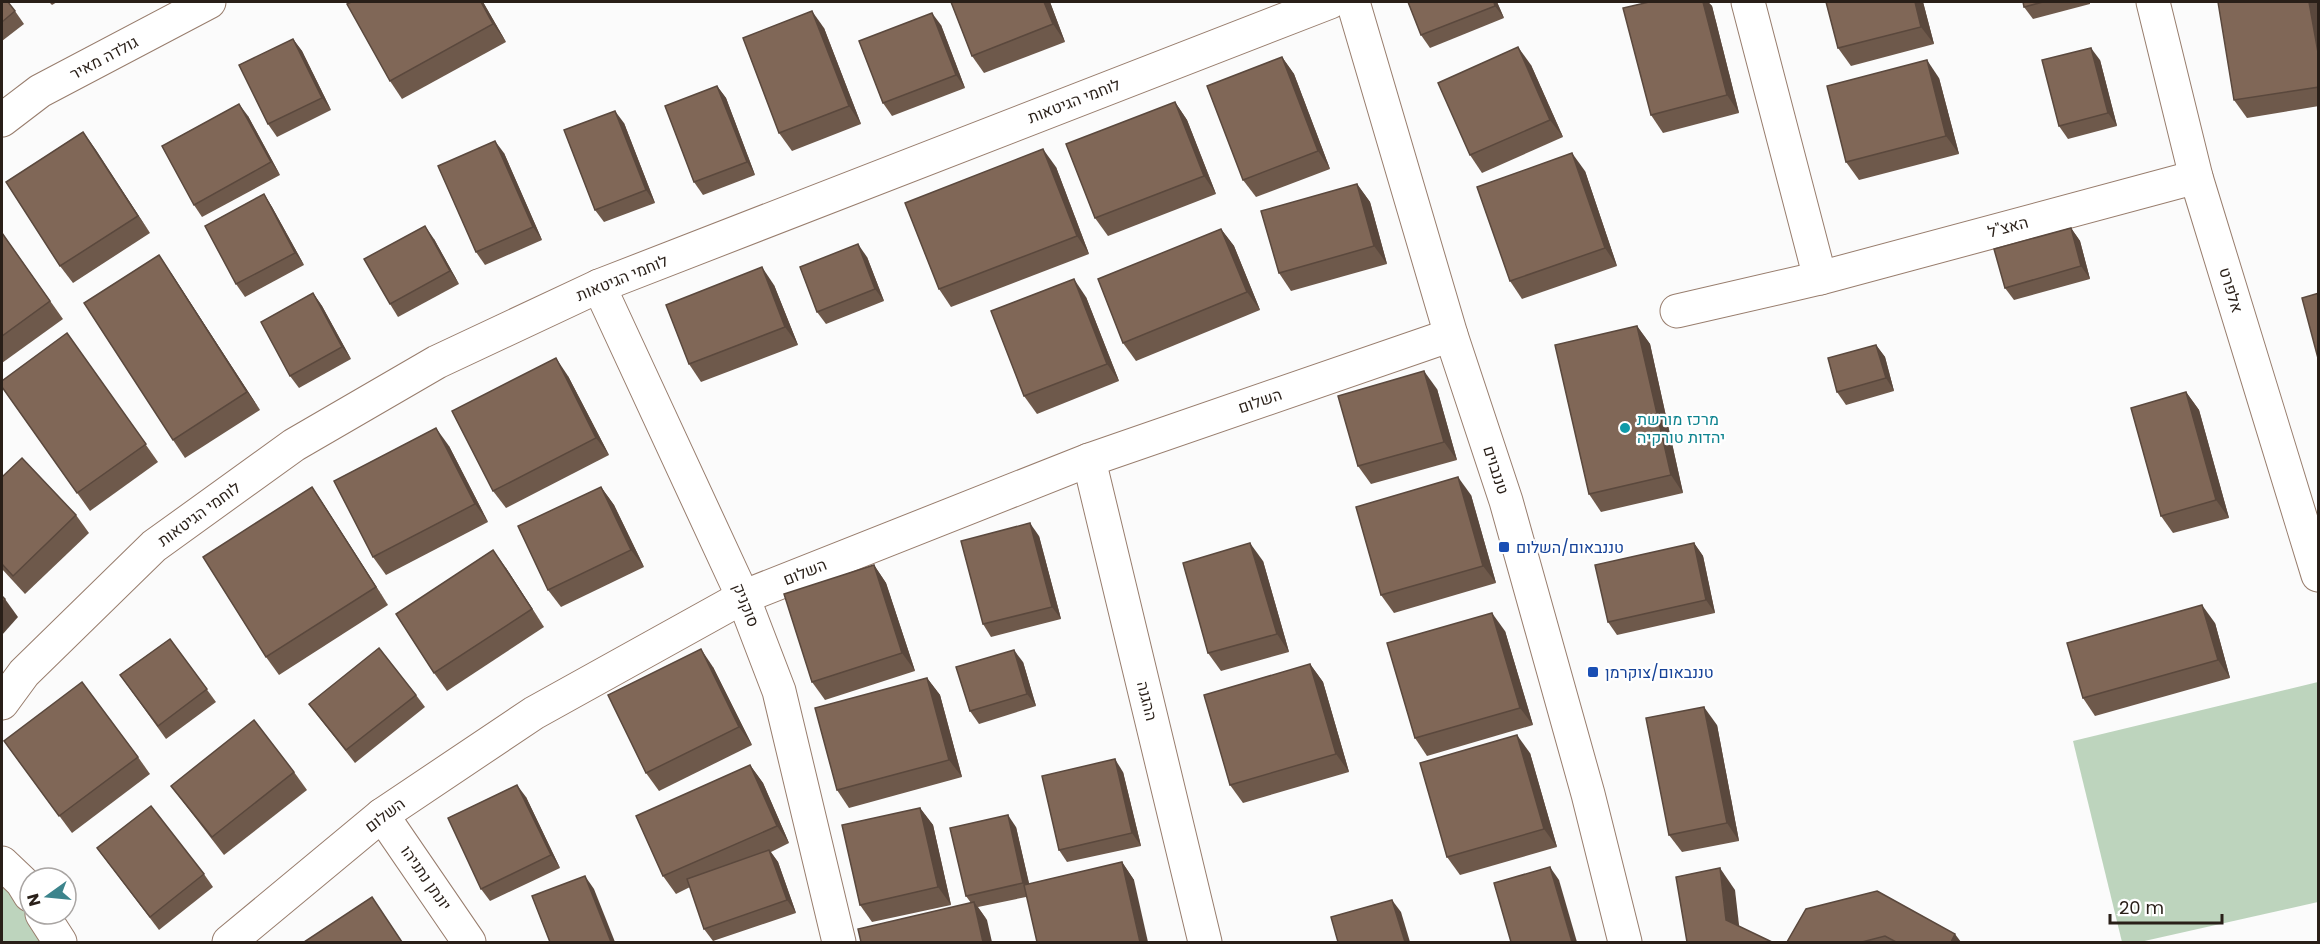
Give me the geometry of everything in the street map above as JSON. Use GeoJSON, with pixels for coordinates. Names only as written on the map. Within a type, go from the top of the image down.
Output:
{"type":"FeatureCollection","features":[{"type":"Feature","properties":{"kind":"street","name":"גולדה מאיר"},"geometry":{"type":"LineString","coordinates":[[2,120],[40,91],[209,2]]}},
{"type":"Feature","properties":{"kind":"street","name":"לוחמי הגיטאות"},"geometry":{"type":"LineString","coordinates":[[2,703],[24,674],[154,546],[294,445],[436,362],[599,286],[1330,2]]}},
{"type":"Feature","properties":{"kind":"street","name":"טננבוים"},"geometry":{"type":"LineString","coordinates":[[1353,2],[1451,335],[1506,501],[1588,794],[1625,942]]}},
{"type":"Feature","properties":{"kind":"street"},"geometry":{"type":"LineString","coordinates":[[1748,2],[1820,278]]}},
{"type":"Feature","properties":{"kind":"street","name":"אלפרט"},"geometry":{"type":"LineString","coordinates":[[2153,2],[2196,177],[2319,575]]}},
{"type":"Feature","properties":{"kind":"street","name":"האצ\"ל"},"geometry":{"type":"LineString","coordinates":[[1677,311],[1820,278],[2196,177]]}},
{"type":"Feature","properties":{"kind":"street","name":"סוקניק"},"geometry":{"type":"LineString","coordinates":[[599,286],[743,597],[779,691],[839,942]]}},
{"type":"Feature","properties":{"kind":"street","name":"השלום"},"geometry":{"type":"LineString","coordinates":[[229,942],[382,815],[534,713],[743,597],[1089,460],[1451,335]]}},
{"type":"Feature","properties":{"kind":"street","name":"ההגנה"},"geometry":{"type":"LineString","coordinates":[[1089,460],[1205,942]]}},
{"type":"Feature","properties":{"kind":"street","name":"יונתן נתניהו"},"geometry":{"type":"LineString","coordinates":[[382,815],[469,942]]}},
{"type":"Feature","properties":{"kind":"street"},"geometry":{"type":"LineString","coordinates":[[2,863],[18,878]]}},
{"type":"Feature","properties":{"kind":"street"},"geometry":{"type":"LineString","coordinates":[[50,926],[60,942]]}},
{"type":"Feature","properties":{"kind":"green space"},"geometry":{"type":"Polygon","coordinates":[[[2318,682],[2318,902],[2140,942],[2122,942],[2073,741],[2318,682]]]}},
{"type":"Feature","properties":{"kind":"green space"},"geometry":{"type":"Polygon","coordinates":[[[2,879],[18,896],[18,926],[45,926],[60,942],[2,942],[2,879]]]}},
{"type":"Feature","properties":{"kind":"building"},"geometry":{"type":"Polygon","coordinates":[[[2,2],[8,2],[15,11],[2,22],[2,2]]]}},
{"type":"Feature","properties":{"kind":"building"},"geometry":{"type":"Polygon","coordinates":[[[351,2],[481,2],[493,24],[390,81],[347,4],[351,2]]]}},
{"type":"Feature","properties":{"kind":"building"},"geometry":{"type":"Polygon","coordinates":[[[951,2],[1044,2],[1053,24],[972,56],[951,2]]]}},
{"type":"Feature","properties":{"kind":"building"},"geometry":{"type":"Polygon","coordinates":[[[1408,2],[1494,2],[1495,6],[1421,35],[1408,2]]]}},
{"type":"Feature","properties":{"kind":"building"},"geometry":{"type":"Polygon","coordinates":[[[1649,2],[1703,2],[1727,95],[1651,115],[1623,8],[1649,2]]]}},
{"type":"Feature","properties":{"kind":"building"},"geometry":{"type":"Polygon","coordinates":[[[1826,2],[1915,2],[1921,27],[1838,48],[1826,2]]]}},
{"type":"Feature","properties":{"kind":"building"},"geometry":{"type":"Polygon","coordinates":[[[2023,2],[2043,2],[2024,7],[2023,2]]]}},
{"type":"Feature","properties":{"kind":"building"},"geometry":{"type":"Polygon","coordinates":[[[2218,2],[2309,2],[2319,58],[2319,87],[2234,100],[2218,2]]]}},
{"type":"Feature","properties":{"kind":"building"},"geometry":{"type":"Polygon","coordinates":[[[812,11],[849,106],[779,133],[743,38],[812,11]]]}},
{"type":"Feature","properties":{"kind":"building"},"geometry":{"type":"Polygon","coordinates":[[[932,13],[956,75],[883,103],[859,41],[932,13]]]}},
{"type":"Feature","properties":{"kind":"building"},"geometry":{"type":"Polygon","coordinates":[[[293,39],[322,98],[268,124],[239,65],[293,39]]]}},
{"type":"Feature","properties":{"kind":"building"},"geometry":{"type":"Polygon","coordinates":[[[1518,47],[1550,120],[1470,155],[1438,83],[1518,47]]]}},
{"type":"Feature","properties":{"kind":"building"},"geometry":{"type":"Polygon","coordinates":[[[2091,48],[2108,113],[2059,126],[2042,60],[2091,48]]]}},
{"type":"Feature","properties":{"kind":"building"},"geometry":{"type":"Polygon","coordinates":[[[1282,57],[1318,151],[1243,180],[1207,86],[1282,57]]]}},
{"type":"Feature","properties":{"kind":"building"},"geometry":{"type":"Polygon","coordinates":[[[1927,60],[1946,136],[1846,162],[1827,86],[1927,60]]]}},
{"type":"Feature","properties":{"kind":"building"},"geometry":{"type":"Polygon","coordinates":[[[717,86],[747,162],[694,182],[665,106],[717,86]]]}},
{"type":"Feature","properties":{"kind":"building"},"geometry":{"type":"Polygon","coordinates":[[[1175,102],[1204,176],[1095,218],[1066,144],[1175,102]]]}},
{"type":"Feature","properties":{"kind":"building"},"geometry":{"type":"Polygon","coordinates":[[[239,104],[271,162],[194,205],[162,146],[239,104]]]}},
{"type":"Feature","properties":{"kind":"building"},"geometry":{"type":"Polygon","coordinates":[[[615,111],[646,190],[595,210],[564,130],[615,111]]]}},
{"type":"Feature","properties":{"kind":"building"},"geometry":{"type":"Polygon","coordinates":[[[83,132],[138,216],[60,266],[6,182],[83,132]]]}},
{"type":"Feature","properties":{"kind":"building"},"geometry":{"type":"Polygon","coordinates":[[[495,141],[533,227],[476,252],[438,166],[495,141]]]}},
{"type":"Feature","properties":{"kind":"building"},"geometry":{"type":"Polygon","coordinates":[[[1043,149],[1077,236],[939,289],[905,203],[1043,149]]]}},
{"type":"Feature","properties":{"kind":"building"},"geometry":{"type":"Polygon","coordinates":[[[1572,153],[1605,248],[1510,281],[1477,187],[1572,153]]]}},
{"type":"Feature","properties":{"kind":"building"},"geometry":{"type":"Polygon","coordinates":[[[1357,184],[1374,246],[1279,273],[1261,211],[1357,184]]]}},
{"type":"Feature","properties":{"kind":"building"},"geometry":{"type":"Polygon","coordinates":[[[264,194],[295,253],[236,284],[205,226],[264,194]]]}},
{"type":"Feature","properties":{"kind":"building"},"geometry":{"type":"Polygon","coordinates":[[[425,226],[450,271],[390,304],[364,259],[425,226]]]}},
{"type":"Feature","properties":{"kind":"building"},"geometry":{"type":"Polygon","coordinates":[[[2071,228],[2081,266],[2005,288],[1994,249],[2071,228]]]}},
{"type":"Feature","properties":{"kind":"building"},"geometry":{"type":"Polygon","coordinates":[[[1221,229],[1247,292],[1123,343],[1098,279],[1221,229]]]}},
{"type":"Feature","properties":{"kind":"building"},"geometry":{"type":"Polygon","coordinates":[[[2,233],[50,301],[2,336],[2,233]]]}},
{"type":"Feature","properties":{"kind":"building"},"geometry":{"type":"Polygon","coordinates":[[[858,244],[875,289],[817,312],[800,267],[858,244]]]}},
{"type":"Feature","properties":{"kind":"building"},"geometry":{"type":"Polygon","coordinates":[[[159,255],[247,392],[173,440],[84,303],[159,255]]]}},
{"type":"Feature","properties":{"kind":"building"},"geometry":{"type":"Polygon","coordinates":[[[762,267],[785,327],[689,364],[666,305],[762,267]]]}},
{"type":"Feature","properties":{"kind":"building"},"geometry":{"type":"Polygon","coordinates":[[[1074,279],[1107,364],[1024,396],[991,311],[1074,279]]]}},
{"type":"Feature","properties":{"kind":"building"},"geometry":{"type":"Polygon","coordinates":[[[313,293],[342,347],[290,376],[261,322],[313,293]]]}},
{"type":"Feature","properties":{"kind":"building"},"geometry":{"type":"Polygon","coordinates":[[[2319,293],[2319,362],[2302,298],[2319,293]]]}},
{"type":"Feature","properties":{"kind":"building","name":"מרכז מורשת יהדות טורקיה"},"geometry":{"type":"Polygon","coordinates":[[[1637,326],[1671,475],[1589,494],[1555,345],[1637,326]]]}},
{"type":"Feature","properties":{"kind":"building"},"geometry":{"type":"Polygon","coordinates":[[[67,333],[146,444],[77,493],[2,387],[2,381],[67,333]]]}},
{"type":"Feature","properties":{"kind":"building"},"geometry":{"type":"Polygon","coordinates":[[[1876,345],[1886,378],[1837,392],[1828,358],[1876,345]]]}},
{"type":"Feature","properties":{"kind":"building"},"geometry":{"type":"Polygon","coordinates":[[[556,358],[596,438],[493,491],[452,411],[556,358]]]}},
{"type":"Feature","properties":{"kind":"building"},"geometry":{"type":"Polygon","coordinates":[[[1424,371],[1444,442],[1358,466],[1338,396],[1424,371]]]}},
{"type":"Feature","properties":{"kind":"building"},"geometry":{"type":"Polygon","coordinates":[[[2186,392],[2216,500],[2161,516],[2131,408],[2186,392]]]}},
{"type":"Feature","properties":{"kind":"building"},"geometry":{"type":"Polygon","coordinates":[[[436,428],[475,504],[373,557],[334,481],[436,428]]]}},
{"type":"Feature","properties":{"kind":"building"},"geometry":{"type":"Polygon","coordinates":[[[22,458],[76,515],[13,576],[2,564],[2,477],[22,458]]]}},
{"type":"Feature","properties":{"kind":"building"},"geometry":{"type":"Polygon","coordinates":[[[1458,477],[1483,566],[1381,595],[1356,507],[1458,477]]]}},
{"type":"Feature","properties":{"kind":"building"},"geometry":{"type":"Polygon","coordinates":[[[312,487],[376,587],[266,657],[203,557],[312,487]]]}},
{"type":"Feature","properties":{"kind":"building"},"geometry":{"type":"Polygon","coordinates":[[[601,487],[631,550],[548,590],[518,526],[601,487]]]}},
{"type":"Feature","properties":{"kind":"building"},"geometry":{"type":"Polygon","coordinates":[[[1030,523],[1052,607],[983,624],[961,541],[1030,523]]]}},
{"type":"Feature","properties":{"kind":"building"},"geometry":{"type":"Polygon","coordinates":[[[1250,543],[1277,634],[1208,653],[1183,563],[1250,543]]]}},
{"type":"Feature","properties":{"kind":"building"},"geometry":{"type":"Polygon","coordinates":[[[1694,543],[1706,600],[1608,622],[1595,565],[1694,543]]]}},
{"type":"Feature","properties":{"kind":"building"},"geometry":{"type":"Polygon","coordinates":[[[493,550],[532,609],[434,673],[396,614],[493,550]]]}},
{"type":"Feature","properties":{"kind":"building"},"geometry":{"type":"Polygon","coordinates":[[[874,565],[902,653],[812,682],[784,594],[874,565]]]}},
{"type":"Feature","properties":{"kind":"building"},"geometry":{"type":"Polygon","coordinates":[[[2202,605],[2218,660],[2083,698],[2067,643],[2202,605]]]}},
{"type":"Feature","properties":{"kind":"building"},"geometry":{"type":"Polygon","coordinates":[[[1492,613],[1520,708],[1415,738],[1387,643],[1492,613]]]}},
{"type":"Feature","properties":{"kind":"building"},"geometry":{"type":"Polygon","coordinates":[[[170,639],[207,689],[158,726],[120,675],[170,639]]]}},
{"type":"Feature","properties":{"kind":"building"},"geometry":{"type":"Polygon","coordinates":[[[379,648],[416,695],[346,750],[309,704],[379,648]]]}},
{"type":"Feature","properties":{"kind":"building"},"geometry":{"type":"Polygon","coordinates":[[[701,649],[739,727],[646,773],[608,695],[701,649]]]}},
{"type":"Feature","properties":{"kind":"building"},"geometry":{"type":"Polygon","coordinates":[[[1014,650],[1027,694],[970,711],[956,667],[1014,650]]]}},
{"type":"Feature","properties":{"kind":"building"},"geometry":{"type":"Polygon","coordinates":[[[1310,664],[1336,754],[1230,785],[1204,695],[1310,664]]]}},
{"type":"Feature","properties":{"kind":"building"},"geometry":{"type":"Polygon","coordinates":[[[927,678],[949,760],[837,790],[815,708],[927,678]]]}},
{"type":"Feature","properties":{"kind":"building"},"geometry":{"type":"Polygon","coordinates":[[[82,682],[138,757],[59,816],[4,741],[82,682]]]}},
{"type":"Feature","properties":{"kind":"building"},"geometry":{"type":"Polygon","coordinates":[[[1704,707],[1727,823],[1669,835],[1646,718],[1704,707]]]}},
{"type":"Feature","properties":{"kind":"building"},"geometry":{"type":"Polygon","coordinates":[[[254,720],[294,772],[212,837],[171,786],[254,720]]]}},
{"type":"Feature","properties":{"kind":"building"},"geometry":{"type":"Polygon","coordinates":[[[1517,735],[1544,829],[1447,857],[1420,763],[1517,735]]]}},
{"type":"Feature","properties":{"kind":"building"},"geometry":{"type":"Polygon","coordinates":[[[1115,759],[1132,833],[1059,850],[1042,776],[1115,759]]]}},
{"type":"Feature","properties":{"kind":"building"},"geometry":{"type":"Polygon","coordinates":[[[750,765],[777,826],[663,876],[636,816],[750,765]]]}},
{"type":"Feature","properties":{"kind":"building"},"geometry":{"type":"Polygon","coordinates":[[[517,785],[551,855],[481,889],[448,818],[517,785]]]}},
{"type":"Feature","properties":{"kind":"building"},"geometry":{"type":"Polygon","coordinates":[[[151,806],[204,874],[150,917],[97,848],[151,806]]]}},
{"type":"Feature","properties":{"kind":"building"},"geometry":{"type":"Polygon","coordinates":[[[920,808],[938,887],[860,905],[842,825],[920,808]]]}},
{"type":"Feature","properties":{"kind":"building"},"geometry":{"type":"Polygon","coordinates":[[[1008,815],[1023,883],[966,896],[950,828],[1008,815]]]}},
{"type":"Feature","properties":{"kind":"building"},"geometry":{"type":"Polygon","coordinates":[[[769,850],[787,900],[704,929],[687,879],[769,850]]]}},
{"type":"Feature","properties":{"kind":"building"},"geometry":{"type":"Polygon","coordinates":[[[1122,862],[1140,942],[1037,942],[1024,885],[1122,862]]]}},
{"type":"Feature","properties":{"kind":"building"},"geometry":{"type":"Polygon","coordinates":[[[1550,867],[1572,942],[1511,942],[1494,883],[1550,867]]]}},
{"type":"Feature","properties":{"kind":"building"},"geometry":{"type":"Polygon","coordinates":[[[1720,868],[1726,920],[1772,942],[1687,942],[1676,877],[1720,868]]]}},
{"type":"Feature","properties":{"kind":"building"},"geometry":{"type":"Polygon","coordinates":[[[585,876],[611,942],[550,942],[532,896],[585,876]]]}},
{"type":"Feature","properties":{"kind":"building"},"geometry":{"type":"Polygon","coordinates":[[[1877,891],[1955,934],[1951,942],[1896,942],[1885,936],[1862,942],[1787,942],[1806,909],[1877,891]]]}},
{"type":"Feature","properties":{"kind":"building"},"geometry":{"type":"Polygon","coordinates":[[[372,897],[402,942],[304,942],[372,897]]]}},
{"type":"Feature","properties":{"kind":"building"},"geometry":{"type":"Polygon","coordinates":[[[1392,900],[1405,942],[1338,942],[1331,917],[1392,900]]]}},
{"type":"Feature","properties":{"kind":"building"},"geometry":{"type":"Polygon","coordinates":[[[974,902],[983,942],[861,942],[858,929],[974,902]]]}},
{"type":"Feature","properties":{"kind":"place","name":"מרכז מורשת יהדות טורקיה"},"geometry":{"type":"Point","coordinates":[1625,428]}},
{"type":"Feature","properties":{"kind":"place","name":"טננבאום/השלום"},"geometry":{"type":"Point","coordinates":[1504,547]}},
{"type":"Feature","properties":{"kind":"place","name":"טננבאום/צוקרמן"},"geometry":{"type":"Point","coordinates":[1593,672]}}]}
